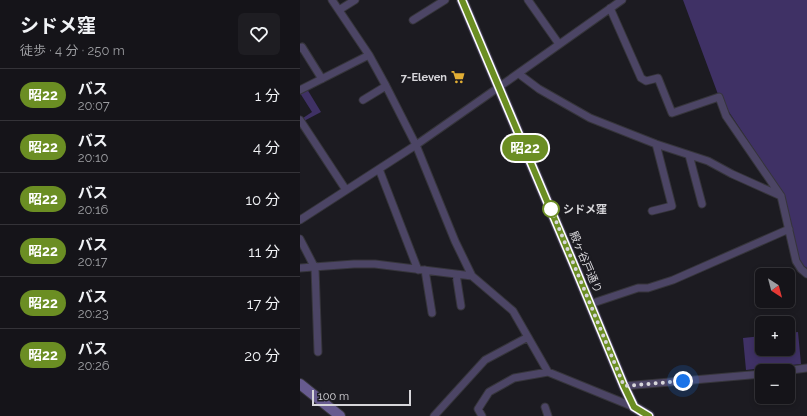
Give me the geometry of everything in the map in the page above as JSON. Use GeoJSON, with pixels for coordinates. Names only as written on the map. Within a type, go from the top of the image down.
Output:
{"type":"FeatureCollection","features":[{"type":"Feature","properties":{"kind":"street"},"geometry":{"type":"LineString","coordinates":[[332,0],[369,55],[416,145],[455,242],[472,276],[513,311],[548,372]]}},
{"type":"Feature","properties":{"kind":"street"},"geometry":{"type":"LineString","coordinates":[[339,10],[355,0]]}},
{"type":"Feature","properties":{"kind":"street"},"geometry":{"type":"LineString","coordinates":[[413,20],[445,0]]}},
{"type":"Feature","properties":{"kind":"street","name":"殿ヶ谷戸通り"},"geometry":{"type":"LineString","coordinates":[[462,0],[636,412]]}},
{"type":"Feature","properties":{"kind":"street"},"geometry":{"type":"LineString","coordinates":[[528,0],[559,44]]}},
{"type":"Feature","properties":{"kind":"street"},"geometry":{"type":"LineString","coordinates":[[300,220],[416,145],[519,74],[622,0]]}},
{"type":"Feature","properties":{"kind":"street"},"geometry":{"type":"LineString","coordinates":[[610,8],[641,78],[646,81],[658,78],[672,113],[720,97],[726,116],[781,196],[798,264],[807,274]]}},
{"type":"Feature","properties":{"kind":"street"},"geometry":{"type":"LineString","coordinates":[[300,48],[302,46],[322,79]]}},
{"type":"Feature","properties":{"kind":"street"},"geometry":{"type":"LineString","coordinates":[[300,90],[369,55]]}},
{"type":"Feature","properties":{"kind":"street"},"geometry":{"type":"LineString","coordinates":[[519,74],[539,89],[590,118],[656,144],[708,161],[732,174],[781,196]]}},
{"type":"Feature","properties":{"kind":"street"},"geometry":{"type":"LineString","coordinates":[[363,100],[386,86]]}},
{"type":"Feature","properties":{"kind":"street"},"geometry":{"type":"LineString","coordinates":[[300,120],[346,190]]}},
{"type":"Feature","properties":{"kind":"street"},"geometry":{"type":"LineString","coordinates":[[652,211],[672,206],[656,144]]}},
{"type":"Feature","properties":{"kind":"street"},"geometry":{"type":"LineString","coordinates":[[689,155],[702,204]]}},
{"type":"Feature","properties":{"kind":"street"},"geometry":{"type":"LineString","coordinates":[[379,169],[422,270],[432,313]]}},
{"type":"Feature","properties":{"kind":"street"},"geometry":{"type":"LineString","coordinates":[[590,304],[638,288],[648,288],[673,280],[789,229]]}},
{"type":"Feature","properties":{"kind":"street"},"geometry":{"type":"LineString","coordinates":[[300,238],[315,268],[318,352]]}},
{"type":"Feature","properties":{"kind":"street"},"geometry":{"type":"LineString","coordinates":[[300,268],[375,264],[472,276]]}},
{"type":"Feature","properties":{"kind":"street"},"geometry":{"type":"LineString","coordinates":[[456,274],[461,306]]}},
{"type":"Feature","properties":{"kind":"street"},"geometry":{"type":"LineString","coordinates":[[434,416],[485,360],[528,337]]}},
{"type":"Feature","properties":{"kind":"street"},"geometry":{"type":"LineString","coordinates":[[795,370],[807,368]]}},
{"type":"Feature","properties":{"kind":"street"},"geometry":{"type":"LineString","coordinates":[[482,416],[478,409],[489,392],[514,378],[548,372],[636,412],[649,416]]}},
{"type":"Feature","properties":{"kind":"street"},"geometry":{"type":"LineString","coordinates":[[624,386],[755,375]]}},
{"type":"Feature","properties":{"kind":"street"},"geometry":{"type":"LineString","coordinates":[[300,384],[340,416]]}},
{"type":"Feature","properties":{"kind":"street"},"geometry":{"type":"LineString","coordinates":[[545,407],[548,416]]}},
{"type":"Feature","properties":{"kind":"shaded area"},"geometry":{"type":"Polygon","coordinates":[[[683,0],[807,0],[807,268],[796,261],[781,196],[761,160],[719,97],[683,0]]]}},
{"type":"Feature","properties":{"kind":"shaded area"},"geometry":{"type":"Polygon","coordinates":[[[307,89],[321,112],[304,121],[303,118],[312,112],[300,93],[307,89]]]}},
{"type":"Feature","properties":{"kind":"shaded area"},"geometry":{"type":"Polygon","coordinates":[[[795,332],[798,332],[801,364],[755,364],[755,369],[746,370],[743,338],[755,337],[755,356],[795,356],[795,332]]]}},
{"type":"Feature","properties":{"kind":"bus line","name":"昭22"},"geometry":{"type":"LineString","coordinates":[[462,0],[574,265],[614,365],[634,407],[649,416]]}},
{"type":"Feature","properties":{"kind":"place","name":"7-Eleven"},"geometry":{"type":"Point","coordinates":[458,77]}},
{"type":"Feature","properties":{"kind":"place","name":"シドメ窪"},"geometry":{"type":"Point","coordinates":[551,209]}},
{"type":"Feature","properties":{"kind":"route"},"geometry":{"type":"LineString","coordinates":[[551,209],[614,365],[624,386],[683,381]]}}]}
